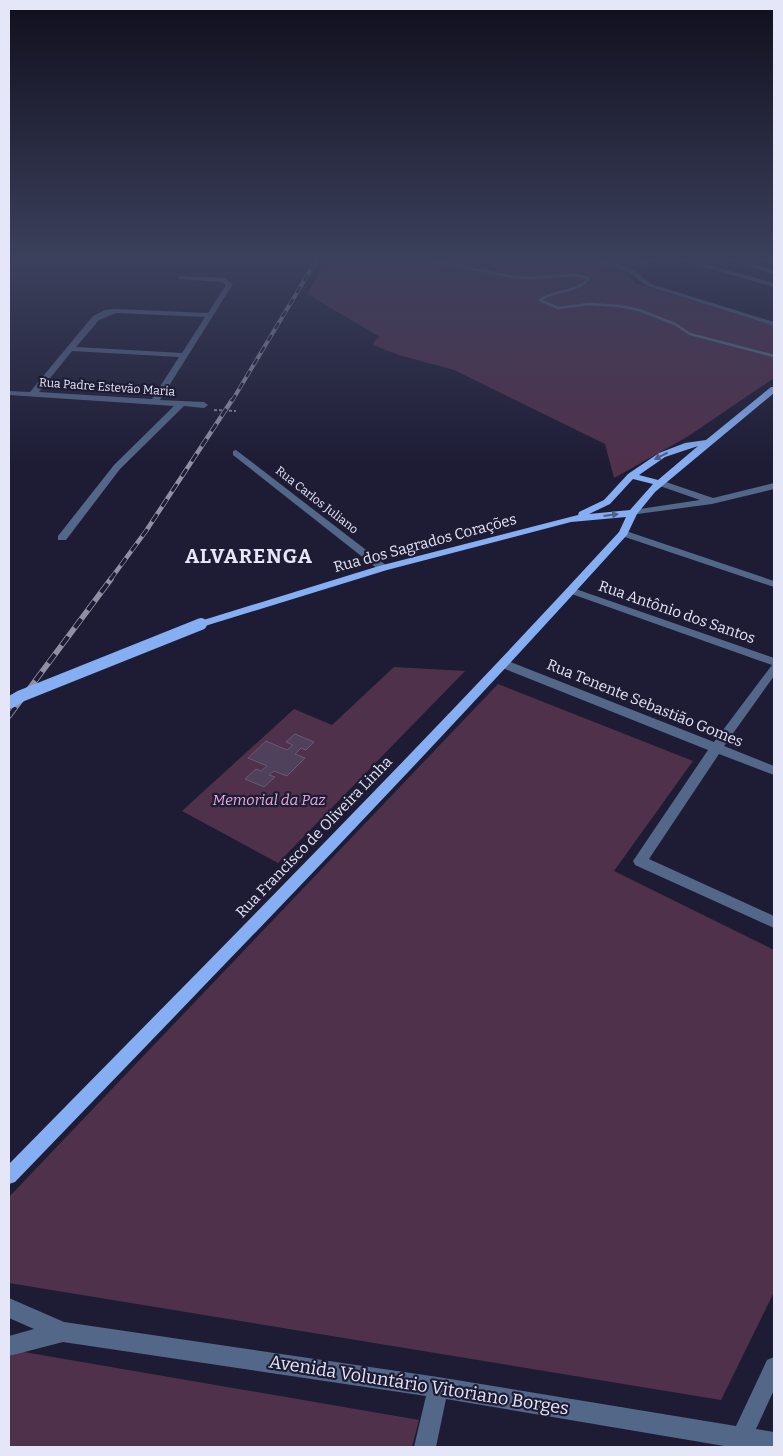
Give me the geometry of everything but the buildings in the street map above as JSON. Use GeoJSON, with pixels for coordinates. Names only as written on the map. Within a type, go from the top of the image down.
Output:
{"type":"FeatureCollection","features":[{"type":"Feature","properties":{"kind":"main road","name":"Rua Francisco de Oliveira Linha"},"geometry":{"type":"LineString","coordinates":[[9,1176],[402,772],[504,664],[623,533],[633,513],[660,483],[774,390]]}},
{"type":"Feature","properties":{"kind":"main road"},"geometry":{"type":"LineString","coordinates":[[571,519],[607,502],[631,476],[662,455],[688,445],[708,442]]}},
{"type":"Feature","properties":{"kind":"main road"},"geometry":{"type":"LineString","coordinates":[[631,476],[660,483]]}},
{"type":"Feature","properties":{"kind":"main road"},"geometry":{"type":"LineString","coordinates":[[571,519],[633,513]]}},
{"type":"Feature","properties":{"kind":"main road","name":"Rua dos Sagrados Corações"},"geometry":{"type":"LineString","coordinates":[[9,703],[30,692],[201,624],[383,568],[571,519]]}},
{"type":"Feature","properties":{"kind":"street"},"geometry":{"type":"LineString","coordinates":[[32,395],[88,327]]}},
{"type":"Feature","properties":{"kind":"street"},"geometry":{"type":"LineString","coordinates":[[154,403],[203,327]]}},
{"type":"Feature","properties":{"kind":"street"},"geometry":{"type":"LineString","coordinates":[[70,349],[184,355]]}},
{"type":"Feature","properties":{"kind":"street","name":"Rua Padre Estevão Maria"},"geometry":{"type":"LineString","coordinates":[[9,393],[204,405]]}},
{"type":"Feature","properties":{"kind":"street"},"geometry":{"type":"LineString","coordinates":[[62,538],[117,467],[181,404]]}},
{"type":"Feature","properties":{"kind":"street","name":"Rua Carlos Juliano"},"geometry":{"type":"LineString","coordinates":[[236,453],[383,568]]}},
{"type":"Feature","properties":{"kind":"street"},"geometry":{"type":"LineString","coordinates":[[660,483],[712,501]]}},
{"type":"Feature","properties":{"kind":"street"},"geometry":{"type":"LineString","coordinates":[[633,513],[712,501],[774,486]]}},
{"type":"Feature","properties":{"kind":"street"},"geometry":{"type":"LineString","coordinates":[[623,533],[774,584]]}},
{"type":"Feature","properties":{"kind":"street","name":"Rua Antônio dos Santos"},"geometry":{"type":"LineString","coordinates":[[570,590],[774,662]]}},
{"type":"Feature","properties":{"kind":"street","name":"Rua Tenente Sebastião Gomes"},"geometry":{"type":"LineString","coordinates":[[504,664],[774,771]]}},
{"type":"Feature","properties":{"kind":"street"},"geometry":{"type":"LineString","coordinates":[[774,668],[716,748],[640,861],[774,922]]}},
{"type":"Feature","properties":{"kind":"street","name":"Avenida Voluntário Vitoriano Borges"},"geometry":{"type":"LineString","coordinates":[[9,1308],[63,1332],[438,1387],[741,1442],[774,1443]]}},
{"type":"Feature","properties":{"kind":"street","name":"Avenida Voluntário Vitoriano Borges"},"geometry":{"type":"LineString","coordinates":[[9,1346],[63,1332]]}},
{"type":"Feature","properties":{"kind":"street"},"geometry":{"type":"LineString","coordinates":[[741,1442],[774,1367]]}},
{"type":"Feature","properties":{"kind":"street"},"geometry":{"type":"LineString","coordinates":[[424,1447],[438,1387]]}},
{"type":"Feature","properties":{"kind":"path"},"geometry":{"type":"LineString","coordinates":[[214,410],[236,411]]}},
{"type":"Feature","properties":{"kind":"green space"},"geometry":{"type":"Polygon","coordinates":[[[363,327],[774,327],[774,378],[687,437],[614,478],[605,444],[454,370],[399,355],[373,345],[375,340],[380,337],[363,327]]]}},
{"type":"Feature","properties":{"kind":"green space","name":"Memorial da Paz"},"geometry":{"type":"Polygon","coordinates":[[[394,667],[465,671],[278,863],[182,811],[294,709],[332,725],[394,667]]]}},
{"type":"Feature","properties":{"kind":"green space"},"geometry":{"type":"Polygon","coordinates":[[[498,684],[693,761],[614,871],[774,950],[774,1292],[721,1400],[9,1283],[9,1197],[498,684]]]}},
{"type":"Feature","properties":{"kind":"green space"},"geometry":{"type":"Polygon","coordinates":[[[18,1351],[419,1420],[412,1447],[9,1447],[9,1357],[18,1351]]]}},
{"type":"Feature","properties":{"kind":"waterway"},"geometry":{"type":"LineString","coordinates":[[679,327],[690,334],[774,356]]}},
{"type":"Feature","properties":{"kind":"railway"},"geometry":{"type":"LineString","coordinates":[[232,401],[276,327]]}},
{"type":"Feature","properties":{"kind":"railway"},"geometry":{"type":"LineString","coordinates":[[110,580],[146,531],[232,400]]}},
{"type":"Feature","properties":{"kind":"railway"},"geometry":{"type":"LineString","coordinates":[[9,716],[111,579]]}},
{"type":"Feature","properties":{"kind":"district","name":"ALVARENGA"},"geometry":{"type":"Point","coordinates":[249,556]}}]}
